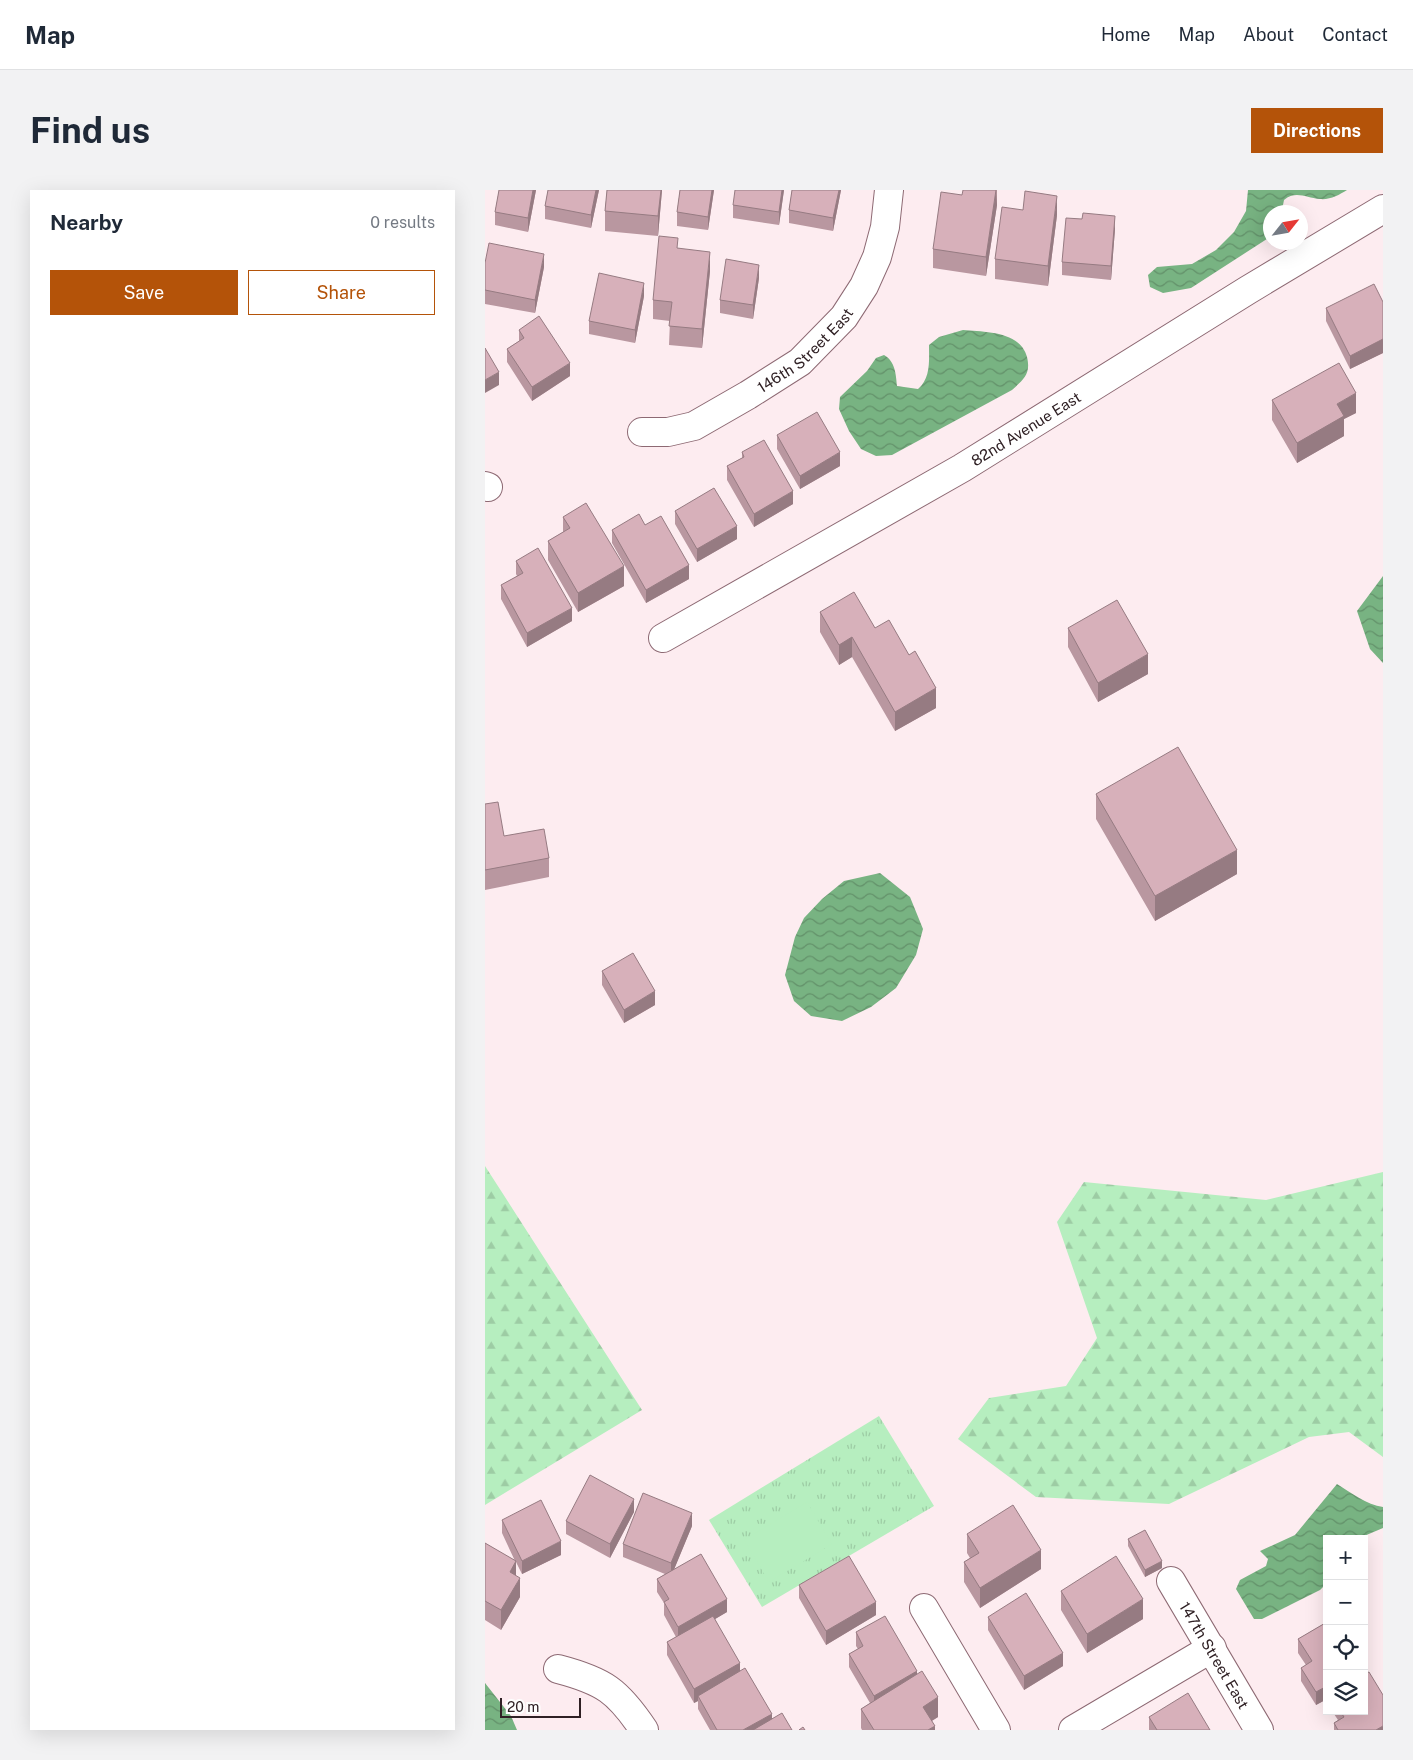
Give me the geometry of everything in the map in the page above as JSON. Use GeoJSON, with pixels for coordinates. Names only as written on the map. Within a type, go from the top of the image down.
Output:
{"type":"FeatureCollection","features":[{"type":"Feature","properties":{"kind":"street","name":"146th Street East"},"geometry":{"type":"LineString","coordinates":[[642,432],[668,432],[694,426],[762,387],[800,362],[844,316],[863,286],[877,257],[885,227],[889,190]]}},
{"type":"Feature","properties":{"kind":"street","name":"82nd Avenue East"},"geometry":{"type":"LineString","coordinates":[[663,638],[962,468],[1248,290],[1383,209]]}},
{"type":"Feature","properties":{"kind":"street","name":"147th Street East"},"geometry":{"type":"LineString","coordinates":[[1171,1581],[1259,1730]]}},
{"type":"Feature","properties":{"kind":"street"},"geometry":{"type":"LineString","coordinates":[[924,1608],[996,1730]]}},
{"type":"Feature","properties":{"kind":"street"},"geometry":{"type":"LineString","coordinates":[[1073,1730],[1212,1648]]}},
{"type":"Feature","properties":{"kind":"street"},"geometry":{"type":"LineString","coordinates":[[559,1669],[585,1676],[607,1687],[628,1707],[644,1730]]}},
{"type":"Feature","properties":{"kind":"green space"},"geometry":{"type":"Polygon","coordinates":[[[485,1166],[642,1410],[485,1505],[485,1166]]]}},
{"type":"Feature","properties":{"kind":"green space"},"geometry":{"type":"Polygon","coordinates":[[[1383,1172],[1383,1457],[1349,1432],[1309,1437],[1169,1504],[1036,1497],[958,1439],[989,1398],[1066,1386],[1097,1338],[1057,1222],[1084,1182],[1266,1200],[1383,1172]]]}},
{"type":"Feature","properties":{"kind":"green space"},"geometry":{"type":"Polygon","coordinates":[[[879,1416],[934,1506],[762,1607],[709,1520],[879,1416]]]}},
{"type":"Feature","properties":{"kind":"green space"},"geometry":{"type":"Polygon","coordinates":[[[807,1502],[832,1544],[769,1582],[744,1540],[807,1502]]]}},
{"type":"Feature","properties":{"kind":"water"},"geometry":{"type":"Polygon","coordinates":[[[1248,190],[1347,190],[1327,199],[1293,195],[1284,200],[1283,205],[1263,205],[1263,242],[1191,288],[1163,293],[1150,287],[1148,275],[1157,267],[1192,264],[1216,250],[1234,232],[1246,211],[1248,190]]]}},
{"type":"Feature","properties":{"kind":"water"},"geometry":{"type":"Polygon","coordinates":[[[963,330],[1001,334],[1017,342],[1023,348],[1028,363],[1027,372],[1023,379],[1012,390],[892,455],[876,456],[861,449],[849,431],[839,409],[840,397],[867,371],[876,358],[884,355],[893,364],[897,386],[918,389],[927,374],[929,345],[939,337],[963,330]]]}},
{"type":"Feature","properties":{"kind":"water"},"geometry":{"type":"Polygon","coordinates":[[[1383,576],[1383,663],[1370,649],[1357,611],[1383,576]]]}},
{"type":"Feature","properties":{"kind":"water"},"geometry":{"type":"Polygon","coordinates":[[[880,873],[910,897],[923,929],[916,955],[896,988],[871,1007],[842,1021],[811,1016],[794,1001],[785,975],[795,937],[804,918],[822,899],[844,881],[880,873]]]}},
{"type":"Feature","properties":{"kind":"water"},"geometry":{"type":"Polygon","coordinates":[[[1337,1484],[1365,1501],[1383,1507],[1383,1528],[1366,1535],[1323,1535],[1323,1587],[1320,1590],[1262,1619],[1254,1619],[1236,1589],[1240,1580],[1266,1566],[1268,1559],[1260,1551],[1295,1535],[1337,1484]]]}},
{"type":"Feature","properties":{"kind":"water"},"geometry":{"type":"Polygon","coordinates":[[[485,1683],[511,1716],[517,1730],[485,1730],[485,1683]]]}},
{"type":"Feature","properties":{"kind":"building"},"geometry":{"type":"Polygon","coordinates":[[[499,190],[533,190],[528,218],[495,212],[499,190]]]}},
{"type":"Feature","properties":{"kind":"building"},"geometry":{"type":"Polygon","coordinates":[[[548,190],[596,190],[591,215],[545,206],[548,190]]]}},
{"type":"Feature","properties":{"kind":"building"},"geometry":{"type":"Polygon","coordinates":[[[607,190],[661,190],[658,216],[605,211],[607,190]]]}},
{"type":"Feature","properties":{"kind":"building"},"geometry":{"type":"Polygon","coordinates":[[[680,190],[712,190],[708,217],[677,212],[680,190]]]}},
{"type":"Feature","properties":{"kind":"building"},"geometry":{"type":"Polygon","coordinates":[[[735,190],[782,190],[779,212],[733,205],[735,190]]]}},
{"type":"Feature","properties":{"kind":"building"},"geometry":{"type":"Polygon","coordinates":[[[792,190],[839,190],[833,218],[789,210],[792,190]]]}},
{"type":"Feature","properties":{"kind":"building"},"geometry":{"type":"Polygon","coordinates":[[[963,190],[996,190],[986,257],[933,249],[941,192],[962,195],[963,190]]]}},
{"type":"Feature","properties":{"kind":"building"},"geometry":{"type":"Polygon","coordinates":[[[1025,191],[1057,196],[1048,266],[995,259],[1002,207],[1023,210],[1025,191]]]}},
{"type":"Feature","properties":{"kind":"building"},"geometry":{"type":"Polygon","coordinates":[[[1083,213],[1115,216],[1111,266],[1062,262],[1066,218],[1082,219],[1083,213]]]}},
{"type":"Feature","properties":{"kind":"building"},"geometry":{"type":"Polygon","coordinates":[[[659,236],[678,238],[677,248],[710,252],[702,329],[669,326],[672,302],[653,300],[659,236]]]}},
{"type":"Feature","properties":{"kind":"building"},"geometry":{"type":"Polygon","coordinates":[[[489,243],[544,254],[535,300],[485,290],[485,263],[489,243]]]}},
{"type":"Feature","properties":{"kind":"building"},"geometry":{"type":"Polygon","coordinates":[[[726,259],[759,265],[753,305],[720,300],[726,259]]]}},
{"type":"Feature","properties":{"kind":"building"},"geometry":{"type":"Polygon","coordinates":[[[599,273],[644,283],[635,330],[589,321],[599,273]]]}},
{"type":"Feature","properties":{"kind":"building"},"geometry":{"type":"Polygon","coordinates":[[[1374,284],[1383,302],[1383,339],[1350,356],[1326,308],[1374,284]]]}},
{"type":"Feature","properties":{"kind":"building"},"geometry":{"type":"Polygon","coordinates":[[[539,316],[570,363],[532,387],[507,349],[524,338],[519,330],[539,316]]]}},
{"type":"Feature","properties":{"kind":"building"},"geometry":{"type":"Polygon","coordinates":[[[485,348],[499,372],[485,380],[485,348]]]}},
{"type":"Feature","properties":{"kind":"building"},"geometry":{"type":"Polygon","coordinates":[[[1339,363],[1356,393],[1337,404],[1344,416],[1297,443],[1272,400],[1339,363]]]}},
{"type":"Feature","properties":{"kind":"building"},"geometry":{"type":"Polygon","coordinates":[[[817,412],[840,452],[800,476],[777,435],[817,412]]]}},
{"type":"Feature","properties":{"kind":"building"},"geometry":{"type":"Polygon","coordinates":[[[764,440],[793,491],[754,514],[727,466],[744,457],[742,452],[764,440]]]}},
{"type":"Feature","properties":{"kind":"building"},"geometry":{"type":"Polygon","coordinates":[[[714,488],[737,526],[697,549],[675,511],[714,488]]]}},
{"type":"Feature","properties":{"kind":"building"},"geometry":{"type":"Polygon","coordinates":[[[586,503],[624,566],[578,593],[548,541],[570,528],[563,517],[586,503]]]}},
{"type":"Feature","properties":{"kind":"building"},"geometry":{"type":"Polygon","coordinates":[[[639,514],[645,525],[661,516],[689,565],[646,590],[612,530],[639,514]]]}},
{"type":"Feature","properties":{"kind":"building"},"geometry":{"type":"Polygon","coordinates":[[[538,548],[572,608],[527,633],[501,585],[523,573],[516,561],[538,548]]]}},
{"type":"Feature","properties":{"kind":"building"},"geometry":{"type":"Polygon","coordinates":[[[854,592],[875,628],[889,620],[909,655],[915,651],[936,688],[895,712],[852,637],[839,645],[820,612],[854,592]]]}},
{"type":"Feature","properties":{"kind":"building"},"geometry":{"type":"Polygon","coordinates":[[[1117,600],[1148,654],[1098,683],[1068,628],[1117,600]]]}},
{"type":"Feature","properties":{"kind":"building"},"geometry":{"type":"Polygon","coordinates":[[[1178,747],[1237,850],[1155,896],[1096,794],[1178,747]]]}},
{"type":"Feature","properties":{"kind":"building"},"geometry":{"type":"Polygon","coordinates":[[[498,802],[504,836],[544,829],[549,858],[485,870],[485,804],[498,802]]]}},
{"type":"Feature","properties":{"kind":"building"},"geometry":{"type":"Polygon","coordinates":[[[633,953],[655,991],[624,1010],[602,971],[633,953]]]}},
{"type":"Feature","properties":{"kind":"building"},"geometry":{"type":"Polygon","coordinates":[[[590,1475],[634,1499],[610,1544],[566,1521],[590,1475]]]}},
{"type":"Feature","properties":{"kind":"building"},"geometry":{"type":"Polygon","coordinates":[[[643,1493],[692,1513],[671,1563],[623,1544],[643,1493]]]}},
{"type":"Feature","properties":{"kind":"building"},"geometry":{"type":"Polygon","coordinates":[[[541,1500],[561,1541],[522,1561],[502,1520],[541,1500]]]}},
{"type":"Feature","properties":{"kind":"building"},"geometry":{"type":"Polygon","coordinates":[[[1013,1505],[1041,1550],[980,1588],[964,1562],[979,1553],[967,1534],[1013,1505]]]}},
{"type":"Feature","properties":{"kind":"building"},"geometry":{"type":"Polygon","coordinates":[[[1145,1530],[1162,1561],[1145,1570],[1128,1539],[1145,1530]]]}},
{"type":"Feature","properties":{"kind":"building"},"geometry":{"type":"Polygon","coordinates":[[[485,1543],[516,1561],[510,1572],[520,1578],[501,1610],[485,1601],[485,1543]]]}},
{"type":"Feature","properties":{"kind":"building"},"geometry":{"type":"Polygon","coordinates":[[[701,1554],[727,1599],[678,1627],[664,1602],[669,1599],[657,1579],[701,1554]]]}},
{"type":"Feature","properties":{"kind":"building"},"geometry":{"type":"Polygon","coordinates":[[[849,1556],[876,1602],[826,1631],[799,1585],[849,1556]]]}},
{"type":"Feature","properties":{"kind":"building"},"geometry":{"type":"Polygon","coordinates":[[[1116,1556],[1143,1599],[1087,1634],[1061,1591],[1116,1556]]]}},
{"type":"Feature","properties":{"kind":"building"},"geometry":{"type":"Polygon","coordinates":[[[1026,1593],[1063,1653],[1024,1676],[988,1617],[1026,1593]]]}},
{"type":"Feature","properties":{"kind":"building"},"geometry":{"type":"Polygon","coordinates":[[[713,1616],[740,1663],[694,1689],[667,1642],[713,1616]]]}},
{"type":"Feature","properties":{"kind":"building"},"geometry":{"type":"Polygon","coordinates":[[[885,1616],[917,1671],[874,1696],[849,1654],[863,1646],[856,1632],[885,1616]]]}},
{"type":"Feature","properties":{"kind":"building"},"geometry":{"type":"Polygon","coordinates":[[[1323,1624],[1323,1688],[1316,1692],[1301,1668],[1312,1661],[1298,1639],[1323,1624]]]}},
{"type":"Feature","properties":{"kind":"building"},"geometry":{"type":"Polygon","coordinates":[[[745,1668],[772,1714],[743,1730],[717,1730],[698,1696],[745,1668]]]}},
{"type":"Feature","properties":{"kind":"building"},"geometry":{"type":"Polygon","coordinates":[[[922,1671],[938,1697],[923,1707],[935,1726],[928,1730],[874,1730],[861,1709],[922,1671]]]}},
{"type":"Feature","properties":{"kind":"building"},"geometry":{"type":"Polygon","coordinates":[[[1368,1672],[1383,1695],[1383,1726],[1376,1730],[1338,1730],[1334,1723],[1344,1717],[1343,1715],[1368,1715],[1368,1672]]]}},
{"type":"Feature","properties":{"kind":"building"},"geometry":{"type":"Polygon","coordinates":[[[1188,1693],[1210,1730],[1157,1730],[1149,1717],[1188,1693]]]}},
{"type":"Feature","properties":{"kind":"building"},"geometry":{"type":"Polygon","coordinates":[[[782,1713],[792,1730],[753,1730],[782,1713]]]}}]}
